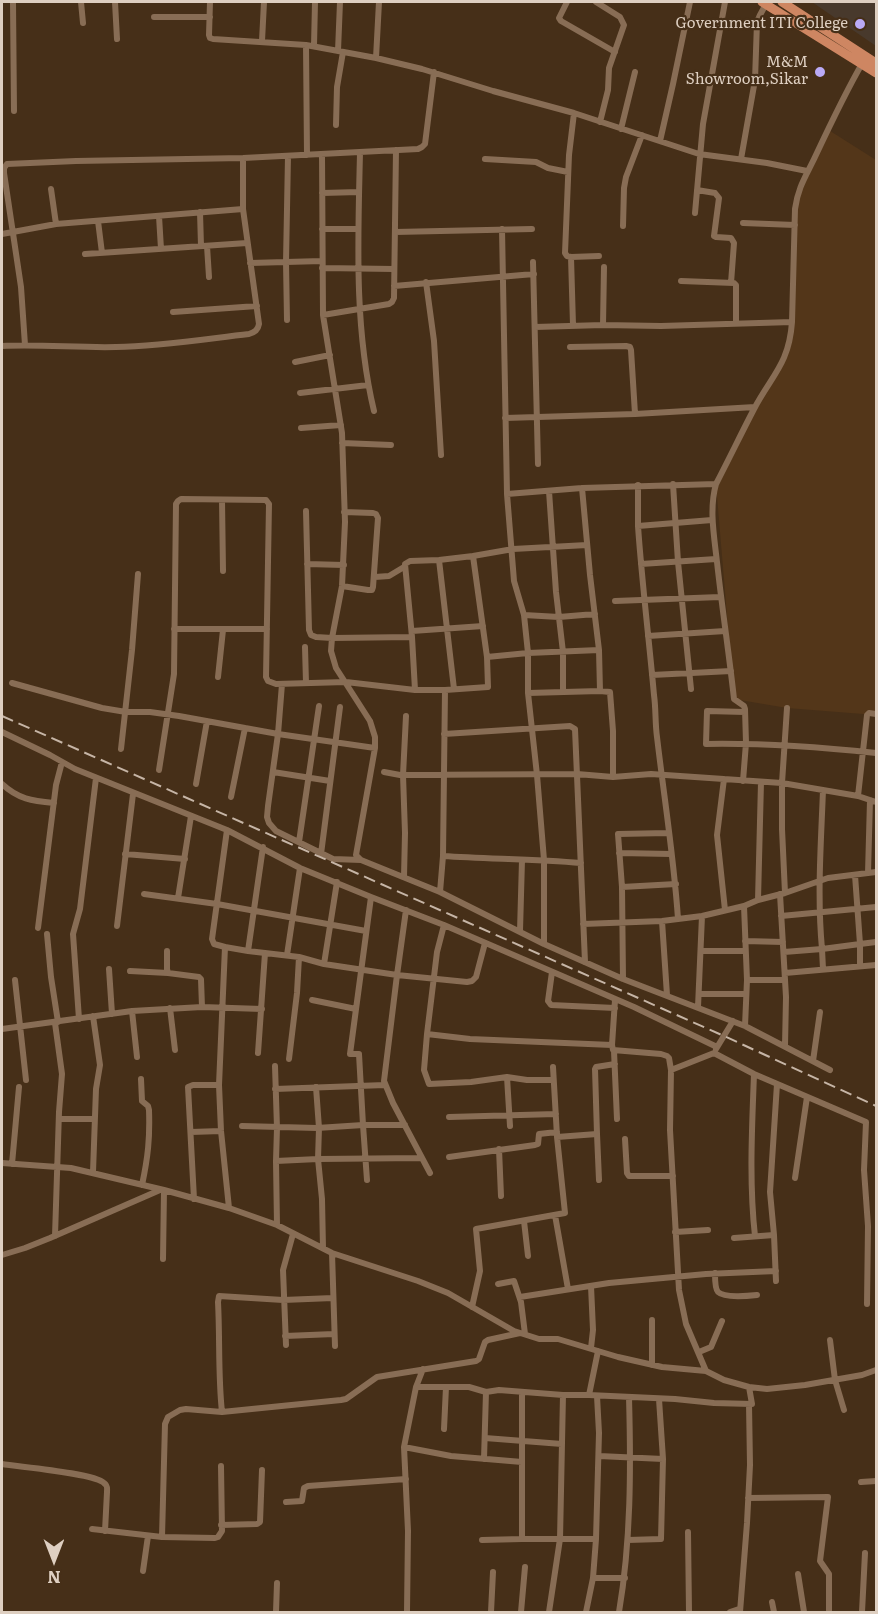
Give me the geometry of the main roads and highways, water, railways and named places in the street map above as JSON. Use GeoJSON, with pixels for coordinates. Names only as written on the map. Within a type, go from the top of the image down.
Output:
{"type":"FeatureCollection","features":[{"type":"Feature","properties":{"kind":"main road"},"geometry":{"type":"LineString","coordinates":[[782,2],[864,60],[876,73]]}},
{"type":"Feature","properties":{"kind":"main road"},"geometry":{"type":"LineString","coordinates":[[764,3],[864,60],[876,63]]}},
{"type":"Feature","properties":{"kind":"railway"},"geometry":{"type":"LineString","coordinates":[[2,716],[724,1036],[876,1106]]}},
{"type":"Feature","properties":{"kind":"place","name":"Government ITI College"},"geometry":{"type":"Point","coordinates":[860,24]}},
{"type":"Feature","properties":{"kind":"place","name":"M&M Showroom,Sikar"},"geometry":{"type":"Point","coordinates":[820,72]}}]}
